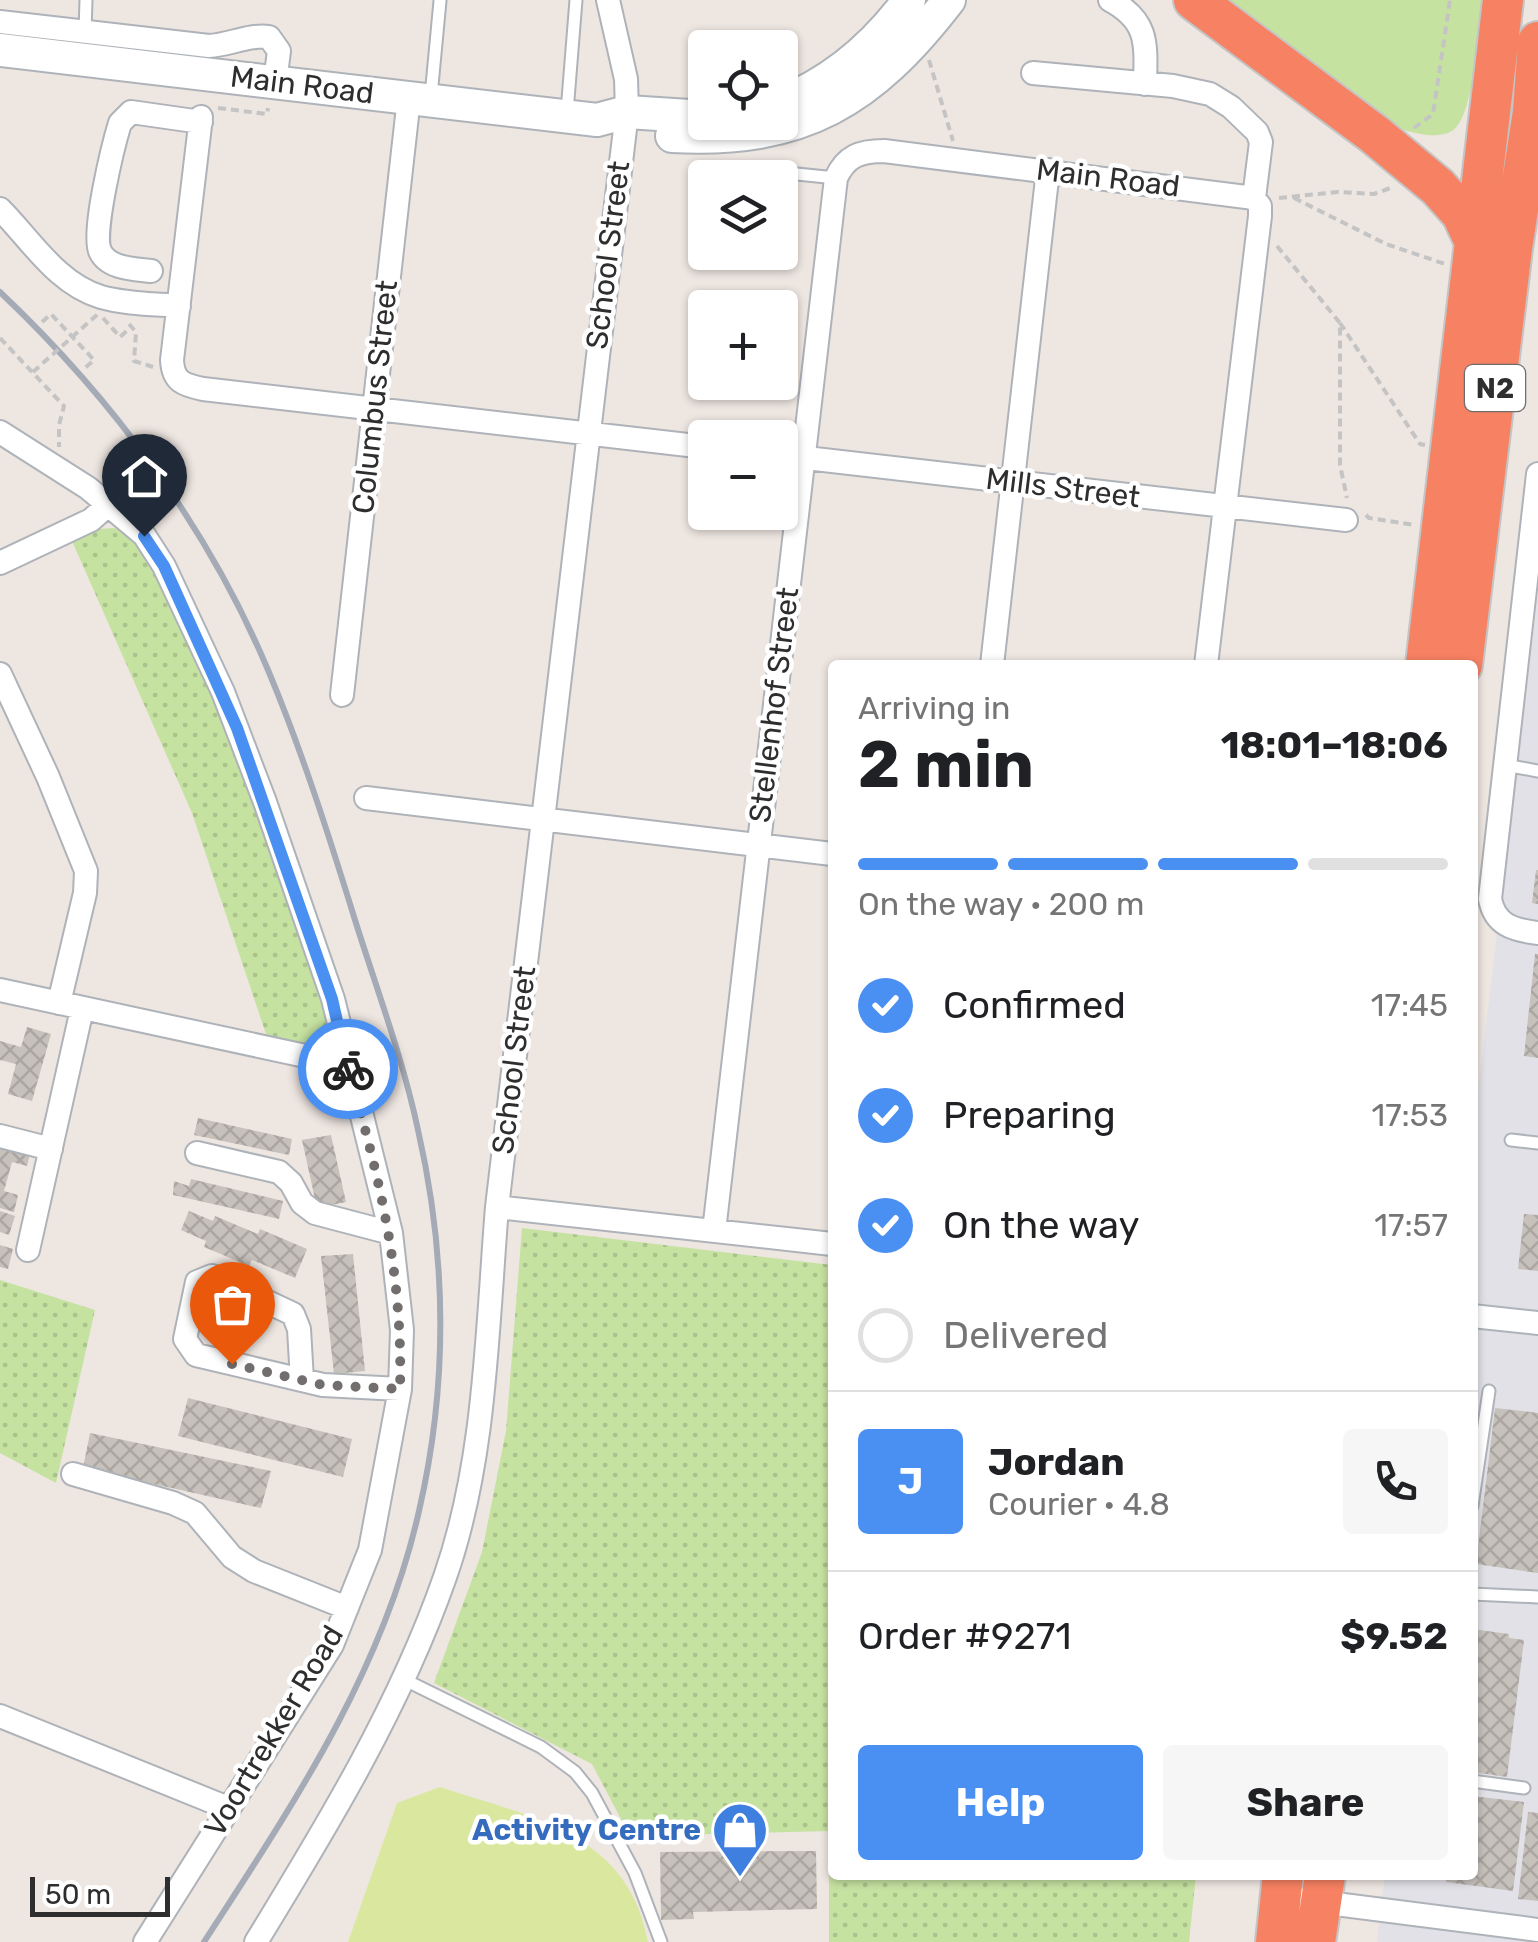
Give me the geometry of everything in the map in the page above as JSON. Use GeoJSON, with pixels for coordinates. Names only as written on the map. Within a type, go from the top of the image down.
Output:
{"type":"FeatureCollection","features":[{"type":"Feature","properties":{"kind":"highway"},"geometry":{"type":"LineString","coordinates":[[1194,0],[1395,148],[1450,199],[1487,253],[1538,216]]}},
{"type":"Feature","properties":{"kind":"highway","name":"N2"},"geometry":{"type":"LineString","coordinates":[[1462,660],[1487,253],[1488,131],[1503,0]]}},
{"type":"Feature","properties":{"kind":"highway","name":"N2"},"geometry":{"type":"LineString","coordinates":[[1427,660],[1451,449],[1487,253],[1536,119],[1538,42]]}},
{"type":"Feature","properties":{"kind":"highway"},"geometry":{"type":"LineString","coordinates":[[1395,148],[1427,158],[1442,158],[1462,150],[1488,131]]}},
{"type":"Feature","properties":{"kind":"highway"},"geometry":{"type":"LineString","coordinates":[[1276,1942],[1282,1886]]}},
{"type":"Feature","properties":{"kind":"highway"},"geometry":{"type":"LineString","coordinates":[[1315,1942],[1323,1888]]}},
{"type":"Feature","properties":{"kind":"main road"},"geometry":{"type":"LineString","coordinates":[[798,96],[848,66],[875,42],[910,0]]}},
{"type":"Feature","properties":{"kind":"main road","name":"Main Road"},"geometry":{"type":"LineString","coordinates":[[0,50],[272,90],[420,99],[618,121],[705,138],[792,123],[850,100],[894,65],[949,0]]}},
{"type":"Feature","properties":{"kind":"main road","name":"Main Road"},"geometry":{"type":"LineString","coordinates":[[618,121],[688,118]]}},
{"type":"Feature","properties":{"kind":"street","name":"School Street"},"geometry":{"type":"LineString","coordinates":[[256,1942],[340,1802],[402,1679],[446,1576],[467,1489],[485,1362],[497,1207],[618,121],[626,80],[608,0]]}},
{"type":"Feature","properties":{"kind":"street"},"geometry":{"type":"LineString","coordinates":[[1110,0],[1124,8],[1142,30],[1146,84]]}},
{"type":"Feature","properties":{"kind":"street"},"geometry":{"type":"LineString","coordinates":[[0,22],[209,46],[270,37],[279,51],[272,90]]}},
{"type":"Feature","properties":{"kind":"street"},"geometry":{"type":"LineString","coordinates":[[1033,72],[1210,94],[1231,107],[1257,132],[1261,142],[1207,660]]}},
{"type":"Feature","properties":{"kind":"street","name":"Columbus Street"},"geometry":{"type":"LineString","coordinates":[[342,695],[373,409],[420,99]]}},
{"type":"Feature","properties":{"kind":"street"},"geometry":{"type":"LineString","coordinates":[[151,271],[125,268],[103,256],[100,250],[98,231],[120,123],[132,112],[205,115],[172,373],[186,386],[688,445]]}},
{"type":"Feature","properties":{"kind":"street","name":"Main Road"},"geometry":{"type":"LineString","coordinates":[[836,178],[851,156],[866,151],[1244,194],[1257,207]]}},
{"type":"Feature","properties":{"kind":"street"},"geometry":{"type":"LineString","coordinates":[[993,660],[1048,170]]}},
{"type":"Feature","properties":{"kind":"street","name":"Stellenhof Street"},"geometry":{"type":"LineString","coordinates":[[797,420],[836,178]]}},
{"type":"Feature","properties":{"kind":"street"},"geometry":{"type":"LineString","coordinates":[[0,209],[62,276],[80,288],[120,301],[180,306]]}},
{"type":"Feature","properties":{"kind":"street","name":"Voortrekker Road"},"geometry":{"type":"LineString","coordinates":[[0,432],[109,504],[144,536],[164,566],[223,692],[332,999],[391,1233],[402,1330],[400,1389],[370,1550],[332,1645],[145,1942]]}},
{"type":"Feature","properties":{"kind":"street","name":"Mills Street"},"geometry":{"type":"LineString","coordinates":[[798,457],[1346,520]]}},
{"type":"Feature","properties":{"kind":"street"},"geometry":{"type":"LineString","coordinates":[[1535,933],[1502,922],[1490,898],[1534,540],[1538,474]]}},
{"type":"Feature","properties":{"kind":"street"},"geometry":{"type":"LineString","coordinates":[[0,562],[77,528],[109,504]]}},
{"type":"Feature","properties":{"kind":"street","name":"Stellenhof Street"},"geometry":{"type":"LineString","coordinates":[[714,1231],[758,846],[785,530]]}},
{"type":"Feature","properties":{"kind":"street"},"geometry":{"type":"LineString","coordinates":[[0,674],[42,762],[86,871],[50,1149],[28,1250]]}},
{"type":"Feature","properties":{"kind":"street"},"geometry":{"type":"LineString","coordinates":[[366,798],[828,854]]}},
{"type":"Feature","properties":{"kind":"street"},"geometry":{"type":"LineString","coordinates":[[0,990],[347,1065]]}},
{"type":"Feature","properties":{"kind":"street"},"geometry":{"type":"LineString","coordinates":[[0,1136],[50,1149]]}},
{"type":"Feature","properties":{"kind":"street"},"geometry":{"type":"LineString","coordinates":[[196,1152],[280,1172],[302,1203],[315,1213],[391,1233]]}},
{"type":"Feature","properties":{"kind":"street"},"geometry":{"type":"LineString","coordinates":[[497,1207],[828,1244]]}},
{"type":"Feature","properties":{"kind":"street"},"geometry":{"type":"LineString","coordinates":[[302,1380],[300,1329],[293,1314],[212,1276],[198,1282],[185,1340],[190,1351],[302,1380],[323,1385],[400,1389]]}},
{"type":"Feature","properties":{"kind":"street"},"geometry":{"type":"LineString","coordinates":[[1478,1317],[1538,1324]]}},
{"type":"Feature","properties":{"kind":"street"},"geometry":{"type":"LineString","coordinates":[[72,1474],[195,1513],[232,1557],[254,1571],[347,1608]]}},
{"type":"Feature","properties":{"kind":"street"},"geometry":{"type":"LineString","coordinates":[[0,1716],[228,1808]]}},
{"type":"Feature","properties":{"kind":"street"},"geometry":{"type":"LineString","coordinates":[[1282,1886],[1323,1888],[1342,1907],[1538,1930]]}},
{"type":"Feature","properties":{"kind":"lane"},"geometry":{"type":"LineString","coordinates":[[84,32],[86,0]]}},
{"type":"Feature","properties":{"kind":"lane"},"geometry":{"type":"LineString","coordinates":[[567,116],[576,0]]}},
{"type":"Feature","properties":{"kind":"lane"},"geometry":{"type":"LineString","coordinates":[[420,99],[440,2]]}},
{"type":"Feature","properties":{"kind":"lane"},"geometry":{"type":"LineString","coordinates":[[798,174],[836,178]]}},
{"type":"Feature","properties":{"kind":"lane"},"geometry":{"type":"LineString","coordinates":[[1504,766],[1538,771]]}},
{"type":"Feature","properties":{"kind":"lane"},"geometry":{"type":"LineString","coordinates":[[1511,1140],[1538,1143]]}},
{"type":"Feature","properties":{"kind":"lane"},"geometry":{"type":"LineString","coordinates":[[1478,1465],[1489,1391]]}},
{"type":"Feature","properties":{"kind":"lane"},"geometry":{"type":"LineString","coordinates":[[1478,1594],[1538,1597]]}},
{"type":"Feature","properties":{"kind":"lane"},"geometry":{"type":"LineString","coordinates":[[402,1679],[541,1747],[575,1772],[592,1793],[628,1860],[661,1942]]}},
{"type":"Feature","properties":{"kind":"lane"},"geometry":{"type":"LineString","coordinates":[[1478,1782],[1524,1788]]}},
{"type":"Feature","properties":{"kind":"path"},"geometry":{"type":"LineString","coordinates":[[1450,0],[1432,114],[1395,148],[1396,186],[1374,194],[1337,192],[1257,207],[1278,247],[1340,323],[1420,444],[1451,449]]}},
{"type":"Feature","properties":{"kind":"path"},"geometry":{"type":"LineString","coordinates":[[917,41],[932,66],[960,160]]}},
{"type":"Feature","properties":{"kind":"path"},"geometry":{"type":"LineString","coordinates":[[205,115],[267,114],[272,90]]}},
{"type":"Feature","properties":{"kind":"path"},"geometry":{"type":"LineString","coordinates":[[1294,198],[1386,244],[1448,264],[1487,253]]}},
{"type":"Feature","properties":{"kind":"path"},"geometry":{"type":"LineString","coordinates":[[42,322],[51,314],[94,360],[85,368]]}},
{"type":"Feature","properties":{"kind":"path"},"geometry":{"type":"LineString","coordinates":[[33,372],[101,315],[120,336],[131,326],[136,332],[134,362],[172,373]]}},
{"type":"Feature","properties":{"kind":"path"},"geometry":{"type":"LineString","coordinates":[[1340,323],[1340,465],[1348,502],[1369,518],[1442,528]]}},
{"type":"Feature","properties":{"kind":"path"},"geometry":{"type":"LineString","coordinates":[[0,338],[64,406],[59,425],[60,454]]}},
{"type":"Feature","properties":{"kind":"shaded area"},"geometry":{"type":"Polygon","coordinates":[[[1538,595],[1538,1942],[1377,1942],[1384,1880],[1478,1880],[1478,1091],[1538,595]]]}},
{"type":"Feature","properties":{"kind":"green space"},"geometry":{"type":"Polygon","coordinates":[[[1225,0],[1482,0],[1466,109],[1452,131],[1441,135],[1404,130],[1225,0]]]}},
{"type":"Feature","properties":{"kind":"green space"},"geometry":{"type":"Polygon","coordinates":[[[114,528],[129,534],[161,574],[215,693],[260,813],[331,1028],[330,1038],[320,1047],[267,1037],[192,813],[72,541],[99,529],[114,528]]]}},
{"type":"Feature","properties":{"kind":"green space"},"geometry":{"type":"Polygon","coordinates":[[[522,1228],[828,1265],[828,1831],[630,1836],[592,1764],[434,1683],[482,1552],[506,1431],[522,1228]]]}},
{"type":"Feature","properties":{"kind":"green space"},"geometry":{"type":"Polygon","coordinates":[[[0,1280],[95,1310],[56,1483],[0,1453],[0,1280]]]}},
{"type":"Feature","properties":{"kind":"green space"},"geometry":{"type":"Polygon","coordinates":[[[440,1787],[540,1820],[597,1853],[620,1876],[637,1905],[648,1942],[348,1942],[397,1803],[440,1787]]]}},
{"type":"Feature","properties":{"kind":"green space"},"geometry":{"type":"Polygon","coordinates":[[[829,1880],[1195,1880],[1189,1942],[829,1942],[829,1880]]]}},
{"type":"Feature","properties":{"kind":"building"},"geometry":{"type":"Polygon","coordinates":[[[1538,870],[1538,904],[1532,903],[1538,870]]]}},
{"type":"Feature","properties":{"kind":"building"},"geometry":{"type":"Polygon","coordinates":[[[1538,954],[1538,1058],[1524,1056],[1538,954]]]}},
{"type":"Feature","properties":{"kind":"building"},"geometry":{"type":"Polygon","coordinates":[[[27,1027],[51,1034],[32,1101],[8,1094],[16,1064],[0,1060],[0,1041],[21,1047],[27,1027]]]}},
{"type":"Feature","properties":{"kind":"building"},"geometry":{"type":"Polygon","coordinates":[[[198,1118],[292,1139],[289,1155],[194,1135],[198,1118]]]}},
{"type":"Feature","properties":{"kind":"building"},"geometry":{"type":"Polygon","coordinates":[[[331,1135],[346,1202],[317,1208],[302,1140],[331,1135]]]}},
{"type":"Feature","properties":{"kind":"building"},"geometry":{"type":"Polygon","coordinates":[[[0,1145],[30,1154],[27,1166],[12,1162],[4,1191],[18,1195],[14,1212],[0,1208],[0,1145]]]}},
{"type":"Feature","properties":{"kind":"building"},"geometry":{"type":"Polygon","coordinates":[[[191,1179],[283,1201],[279,1219],[173,1195],[174,1181],[189,1186],[191,1179]]]}},
{"type":"Feature","properties":{"kind":"building"},"geometry":{"type":"Polygon","coordinates":[[[0,1211],[15,1216],[9,1235],[0,1232],[0,1211]]]}},
{"type":"Feature","properties":{"kind":"building"},"geometry":{"type":"Polygon","coordinates":[[[189,1211],[213,1221],[215,1216],[258,1234],[260,1229],[307,1249],[295,1278],[252,1260],[249,1266],[204,1247],[206,1241],[181,1230],[189,1211]]]}},
{"type":"Feature","properties":{"kind":"building"},"geometry":{"type":"Polygon","coordinates":[[[1524,1214],[1538,1215],[1538,1271],[1518,1269],[1524,1214]]]}},
{"type":"Feature","properties":{"kind":"building"},"geometry":{"type":"Polygon","coordinates":[[[0,1245],[13,1249],[8,1269],[0,1267],[0,1245]]]}},
{"type":"Feature","properties":{"kind":"building"},"geometry":{"type":"Polygon","coordinates":[[[353,1254],[365,1371],[334,1374],[321,1256],[353,1254]]]}},
{"type":"Feature","properties":{"kind":"building"},"geometry":{"type":"Polygon","coordinates":[[[188,1398],[352,1439],[343,1477],[178,1436],[188,1398]]]}},
{"type":"Feature","properties":{"kind":"building"},"geometry":{"type":"Polygon","coordinates":[[[1495,1408],[1538,1413],[1538,1573],[1478,1564],[1495,1408]]]}},
{"type":"Feature","properties":{"kind":"building"},"geometry":{"type":"Polygon","coordinates":[[[90,1433],[271,1471],[261,1508],[83,1468],[90,1433]]]}},
{"type":"Feature","properties":{"kind":"building"},"geometry":{"type":"Polygon","coordinates":[[[1478,1630],[1524,1640],[1507,1777],[1478,1773],[1478,1630]]]}},
{"type":"Feature","properties":{"kind":"building"},"geometry":{"type":"Polygon","coordinates":[[[1478,1797],[1524,1802],[1513,1891],[1446,1882],[1478,1880],[1478,1797]]]}},
{"type":"Feature","properties":{"kind":"building"},"geometry":{"type":"Polygon","coordinates":[[[1528,1812],[1538,1813],[1538,1901],[1518,1899],[1528,1812]]]}},
{"type":"Feature","properties":{"kind":"building"},"geometry":{"type":"Polygon","coordinates":[[[816,1851],[817,1909],[693,1912],[694,1919],[661,1920],[660,1852],[816,1851]]]}},
{"type":"Feature","properties":{"kind":"railway"},"geometry":{"type":"LineString","coordinates":[[0,292],[81,376],[154,467],[217,566],[244,617],[304,763],[389,1025],[418,1130],[434,1225],[440,1321],[435,1416],[419,1511],[403,1570],[383,1627],[331,1736],[204,1942]]}},
{"type":"Feature","properties":{"kind":"way so far"},"geometry":{"type":"LineString","coordinates":[[232,1364],[323,1385],[400,1389],[402,1330],[391,1233],[372,1148],[348,1069]]}},
{"type":"Feature","properties":{"kind":"place","name":"Activity Centre"},"geometry":{"type":"Point","coordinates":[740,1879]}},
{"type":"Feature","properties":{"kind":"route"},"geometry":{"type":"LineString","coordinates":[[144,536],[164,566],[237,728],[332,999],[348,1069]]}}]}
